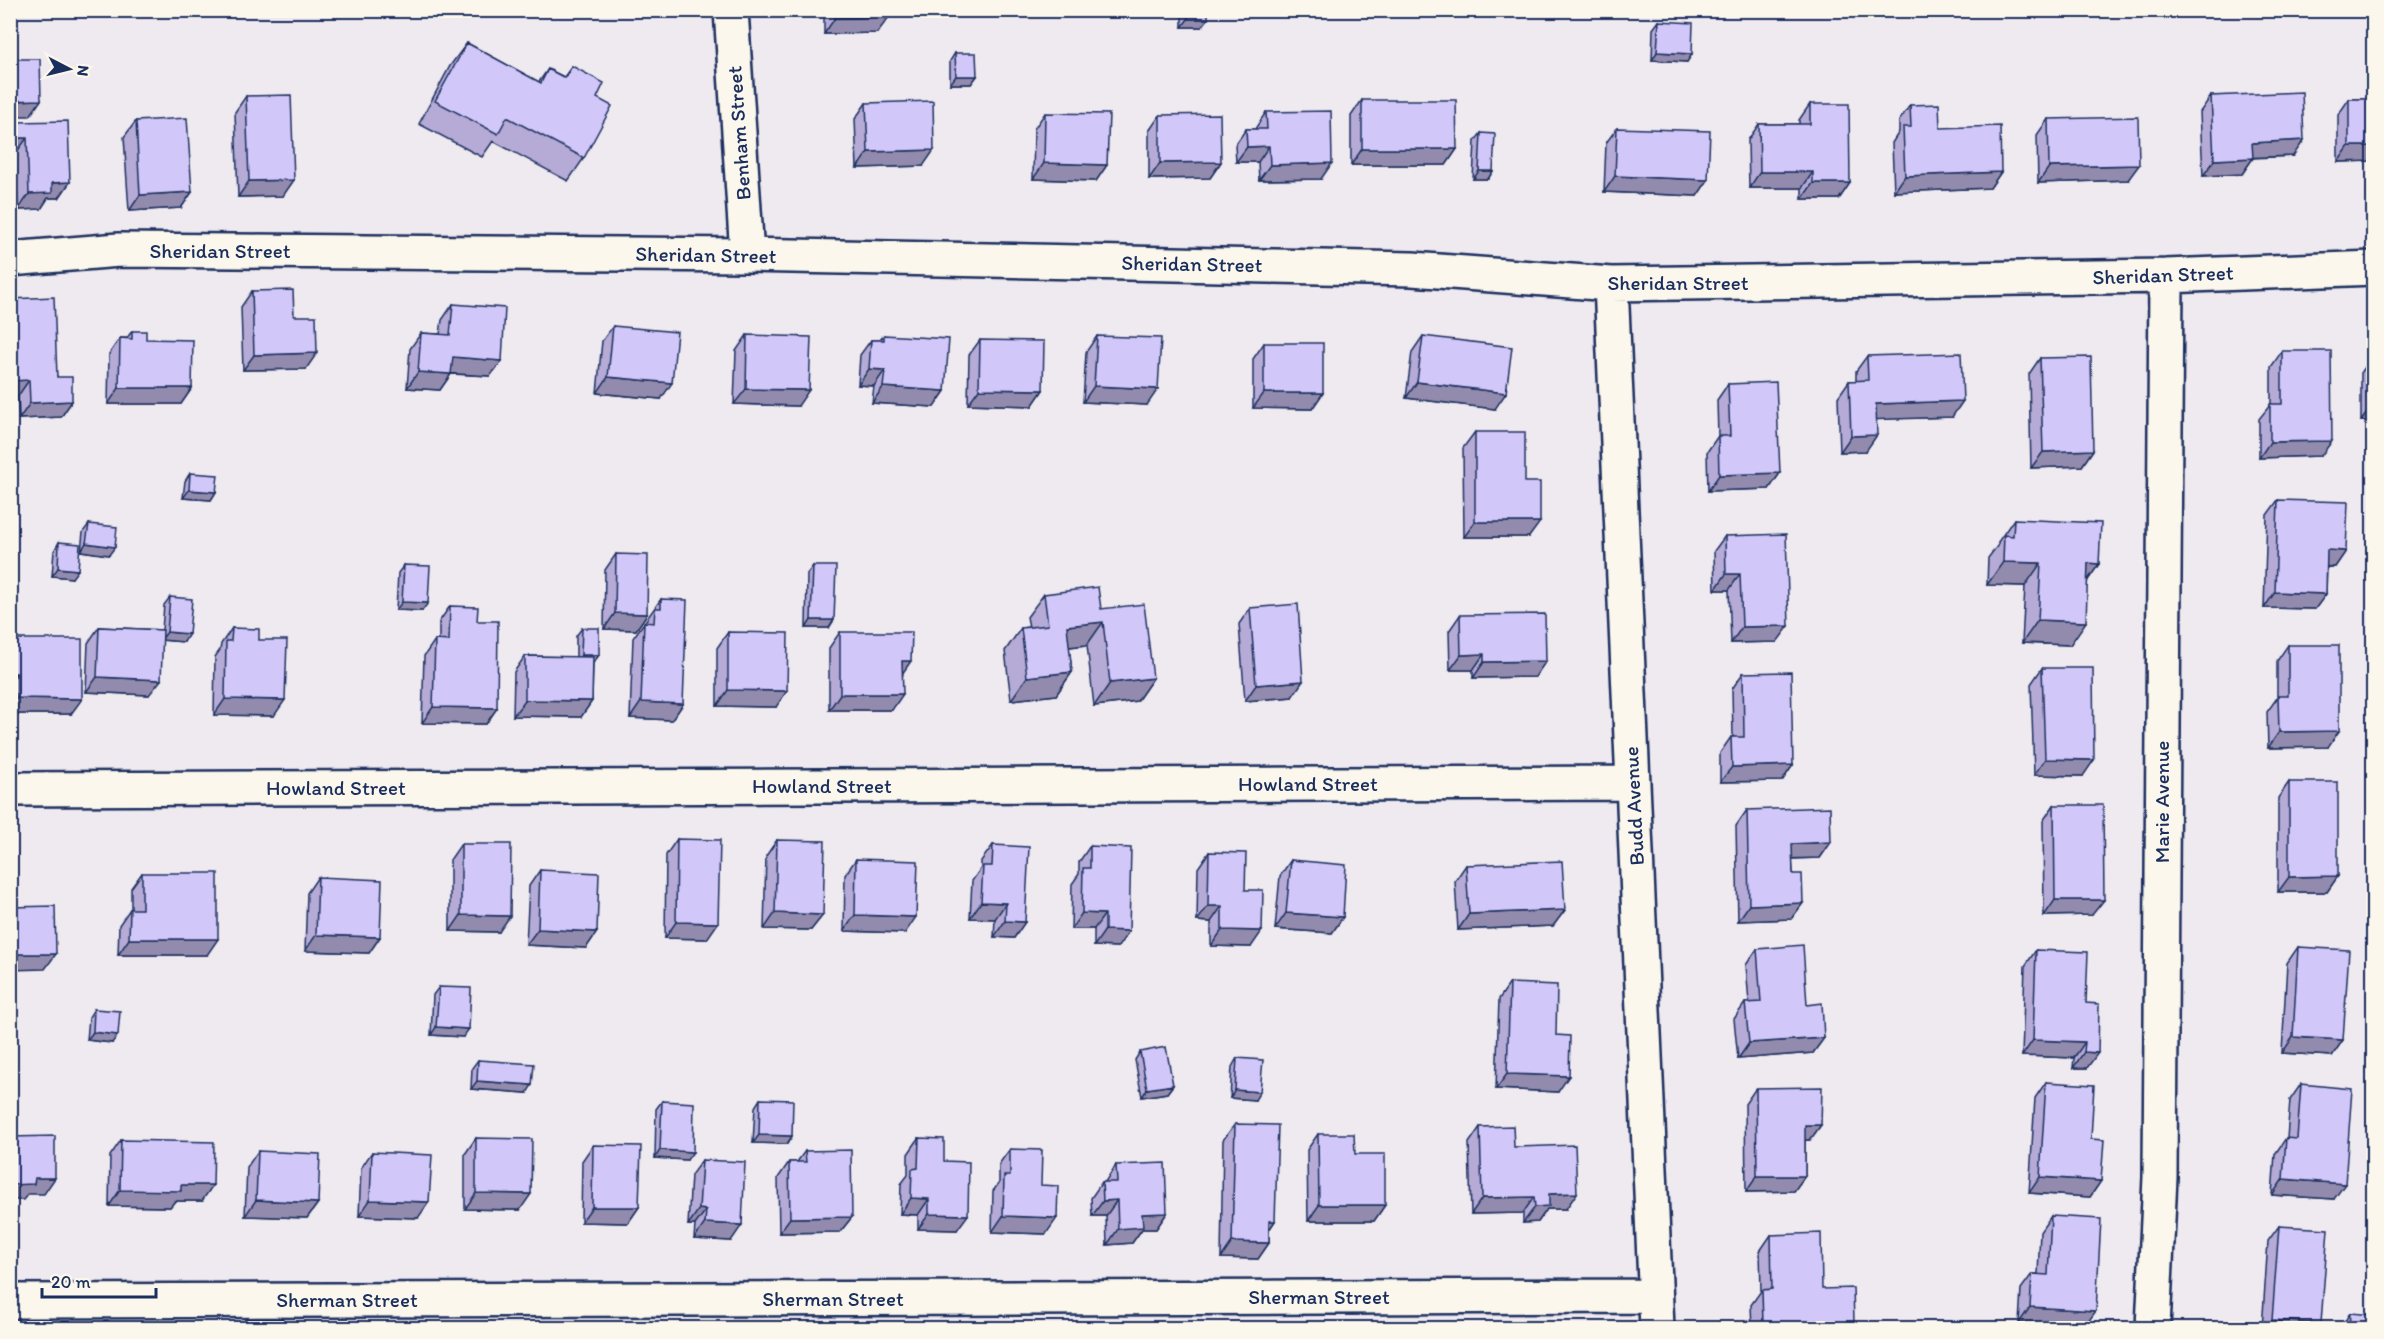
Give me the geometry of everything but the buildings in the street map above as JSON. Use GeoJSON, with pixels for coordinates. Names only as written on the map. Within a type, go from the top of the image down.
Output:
{"type":"FeatureCollection","features":[{"type":"Feature","properties":{"kind":"street","name":"Benham Street"},"geometry":{"type":"LineString","coordinates":[[731,10],[747,255]]}},
{"type":"Feature","properties":{"kind":"street","name":"Sheridan Street"},"geometry":{"type":"LineString","coordinates":[[10,259],[119,250],[747,255],[1412,269],[1611,284],[2166,276],[2373,268]]}},
{"type":"Feature","properties":{"kind":"street","name":"Marie Avenue"},"geometry":{"type":"LineString","coordinates":[[2153,1329],[2160,1165],[2166,276]]}},
{"type":"Feature","properties":{"kind":"street","name":"Budd Avenue"},"geometry":{"type":"LineString","coordinates":[[1611,284],[1657,1329]]}},
{"type":"Feature","properties":{"kind":"street","name":"Howland Street"},"geometry":{"type":"LineString","coordinates":[[10,789],[1633,783]]}},
{"type":"Feature","properties":{"kind":"street","name":"Sherman Street"},"geometry":{"type":"LineString","coordinates":[[10,1301],[1655,1296]]}}]}
